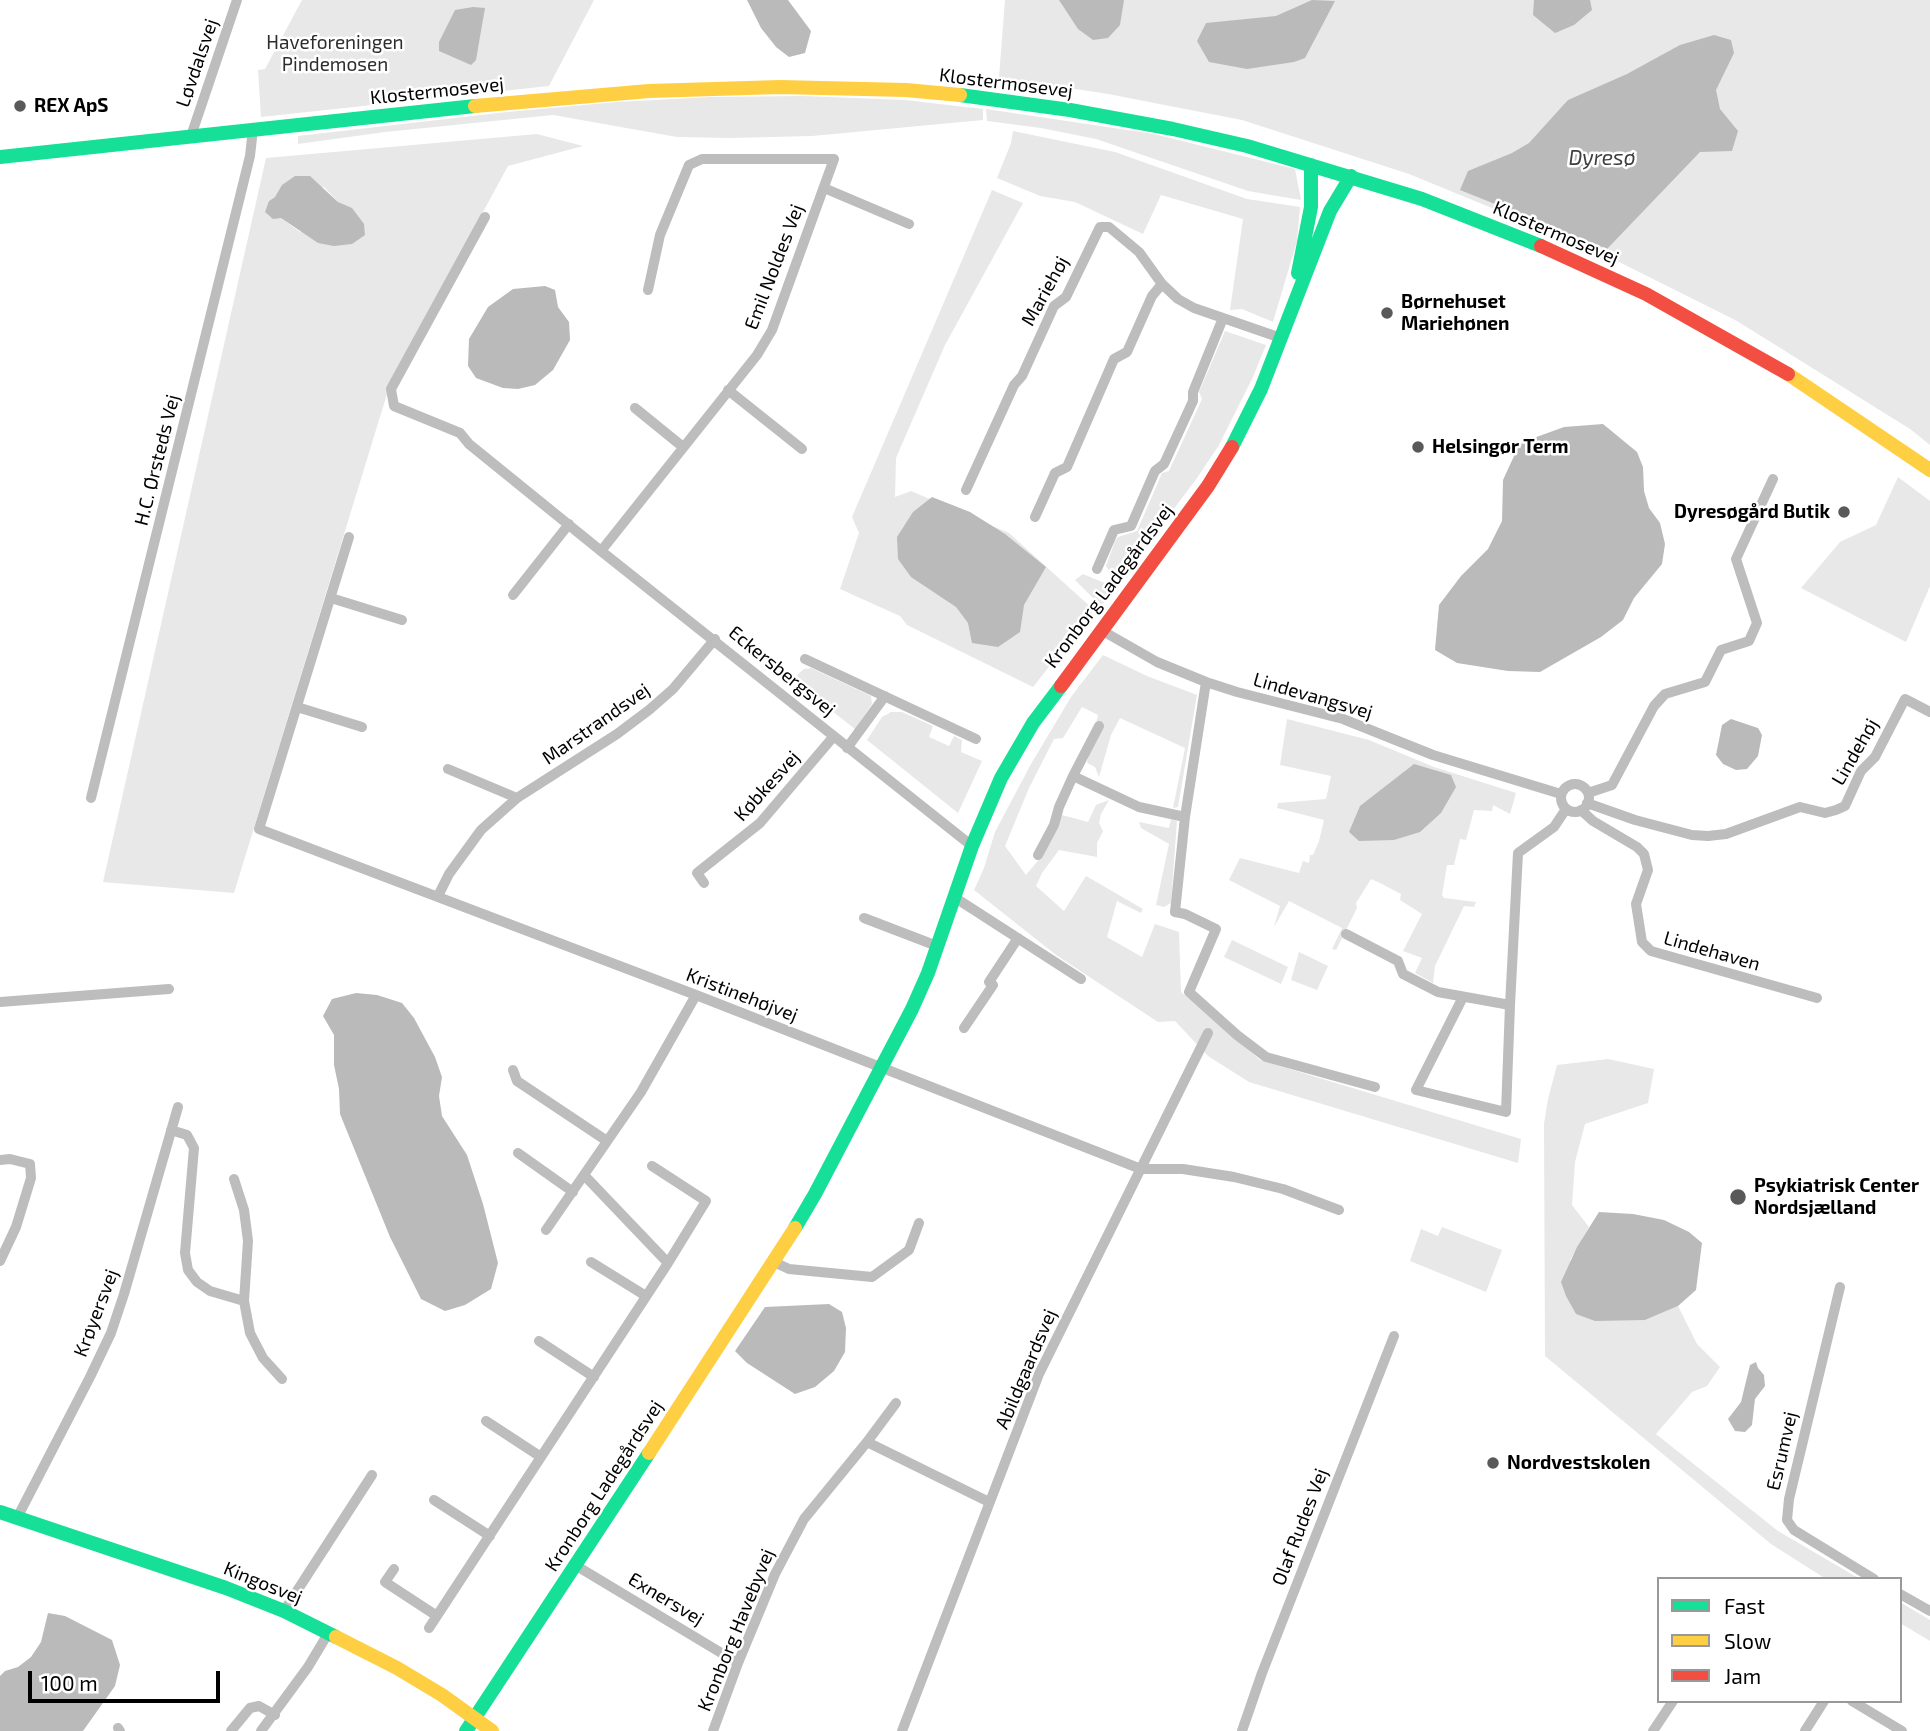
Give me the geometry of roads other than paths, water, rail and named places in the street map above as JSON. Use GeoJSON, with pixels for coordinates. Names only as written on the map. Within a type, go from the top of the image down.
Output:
{"type":"FeatureCollection","features":[{"type":"Feature","properties":{"kind":"street","name":"Løvdalsvej"},"geometry":{"type":"LineString","coordinates":[[191,136],[237,0]]}},
{"type":"Feature","properties":{"kind":"street","name":"Klostermosevej"},"geometry":{"type":"LineString","coordinates":[[0,158],[253,129],[649,91],[780,87],[906,90],[1015,102],[1147,124],[1247,146],[1422,200],[1563,255],[1646,294],[1798,380],[1930,470]]}},
{"type":"Feature","properties":{"kind":"street","name":"H.C. Ørsteds Vej"},"geometry":{"type":"LineString","coordinates":[[91,798],[247,168],[253,129]]}},
{"type":"Feature","properties":{"kind":"street","name":"Emil Noldes Vej"},"geometry":{"type":"LineString","coordinates":[[601,551],[757,355],[772,330],[834,159],[702,159],[689,165],[660,235],[648,290]]}},
{"type":"Feature","properties":{"kind":"street","name":"Kronborg Ladegårdsvej"},"geometry":{"type":"LineString","coordinates":[[1296,298],[1295,285],[1311,207],[1311,165]]}},
{"type":"Feature","properties":{"kind":"street","name":"Kronborg Ladegårdsvej"},"geometry":{"type":"LineString","coordinates":[[470,1725],[774,1262],[815,1194],[912,1009],[972,846],[1001,778],[1033,723],[1208,486],[1234,444],[1261,389],[1330,211],[1351,176]]}},
{"type":"Feature","properties":{"kind":"street","name":"Emil Noldes Vej"},"geometry":{"type":"LineString","coordinates":[[824,188],[909,224]]}},
{"type":"Feature","properties":{"kind":"street","name":"Eckersbergsvej"},"geometry":{"type":"LineString","coordinates":[[485,216],[391,389],[394,406],[460,433],[469,444],[601,551],[972,846]]}},
{"type":"Feature","properties":{"kind":"street","name":"Mariehøj"},"geometry":{"type":"LineString","coordinates":[[966,490],[1054,306],[1066,297],[1100,226],[1109,227],[1139,252],[1162,284],[1178,299],[1194,308],[1281,338]]}},
{"type":"Feature","properties":{"kind":"street"},"geometry":{"type":"LineString","coordinates":[[1035,517],[1055,473],[1067,467],[1114,359],[1127,352],[1152,296],[1162,284]]}},
{"type":"Feature","properties":{"kind":"street"},"geometry":{"type":"LineString","coordinates":[[1097,569],[1114,530],[1131,526],[1155,471],[1164,464],[1170,453],[1193,401],[1193,392],[1223,318]]}},
{"type":"Feature","properties":{"kind":"street"},"geometry":{"type":"LineString","coordinates":[[728,390],[802,449]]}},
{"type":"Feature","properties":{"kind":"street"},"geometry":{"type":"LineString","coordinates":[[635,408],[683,447]]}},
{"type":"Feature","properties":{"kind":"street"},"geometry":{"type":"LineString","coordinates":[[1585,802],[1583,786],[1574,784],[1566,787],[1561,794],[1561,802],[1566,809],[1572,811],[1612,785],[1654,706],[1665,694],[1705,682],[1721,650],[1749,640],[1757,623],[1735,559],[1773,480]]}},
{"type":"Feature","properties":{"kind":"street"},"geometry":{"type":"LineString","coordinates":[[513,595],[569,524]]}},
{"type":"Feature","properties":{"kind":"street","name":"Kristinehøjvej"},"geometry":{"type":"LineString","coordinates":[[349,537],[259,829],[696,995],[1141,1170],[1183,1169],[1234,1177],[1283,1189],[1339,1210]]}},
{"type":"Feature","properties":{"kind":"street"},"geometry":{"type":"LineString","coordinates":[[331,598],[402,621]]}},
{"type":"Feature","properties":{"kind":"street","name":"Lindevangsvej"},"geometry":{"type":"LineString","coordinates":[[1101,630],[1157,662],[1206,682],[1343,719],[1433,755],[1561,794]]}},
{"type":"Feature","properties":{"kind":"street","name":"Marstrandsvej"},"geometry":{"type":"LineString","coordinates":[[439,896],[463,851],[481,830],[517,798],[617,734],[649,710],[673,689],[715,639]]}},
{"type":"Feature","properties":{"kind":"street"},"geometry":{"type":"LineString","coordinates":[[805,659],[976,739]]}},
{"type":"Feature","properties":{"kind":"street"},"geometry":{"type":"LineString","coordinates":[[1206,682],[1185,817],[1175,912],[1216,929],[1189,992],[1266,1056],[1375,1087]]}},
{"type":"Feature","properties":{"kind":"street"},"geometry":{"type":"LineString","coordinates":[[847,748],[885,696]]}},
{"type":"Feature","properties":{"kind":"street","name":"Lindehøj"},"geometry":{"type":"LineString","coordinates":[[1585,802],[1635,820],[1692,835],[1708,836],[1726,834],[1800,807],[1825,813],[1845,806],[1861,771],[1875,757],[1905,699],[1930,712]]}},
{"type":"Feature","properties":{"kind":"street"},"geometry":{"type":"LineString","coordinates":[[297,707],[362,727]]}},
{"type":"Feature","properties":{"kind":"street"},"geometry":{"type":"LineString","coordinates":[[1038,855],[1054,825],[1073,776],[1099,726]]}},
{"type":"Feature","properties":{"kind":"street","name":"Købkesvej"},"geometry":{"type":"LineString","coordinates":[[704,883],[697,873],[760,823],[834,736]]}},
{"type":"Feature","properties":{"kind":"street"},"geometry":{"type":"LineString","coordinates":[[448,769],[517,798]]}},
{"type":"Feature","properties":{"kind":"street"},"geometry":{"type":"LineString","coordinates":[[1073,776],[1139,807],[1185,817]]}},
{"type":"Feature","properties":{"kind":"street","name":"Lindehaven"},"geometry":{"type":"LineString","coordinates":[[1585,802],[1593,821],[1644,854],[1648,870],[1636,904],[1642,942],[1651,951],[1817,998]]}},
{"type":"Feature","properties":{"kind":"street"},"geometry":{"type":"LineString","coordinates":[[1463,997],[1416,1090],[1506,1112],[1518,853],[1554,827],[1566,809]]}},
{"type":"Feature","properties":{"kind":"street"},"geometry":{"type":"LineString","coordinates":[[954,897],[1081,979]]}},
{"type":"Feature","properties":{"kind":"street"},"geometry":{"type":"LineString","coordinates":[[864,918],[937,946]]}},
{"type":"Feature","properties":{"kind":"street"},"geometry":{"type":"LineString","coordinates":[[1346,934],[1398,961],[1404,974],[1438,992],[1510,1005]]}},
{"type":"Feature","properties":{"kind":"street"},"geometry":{"type":"LineString","coordinates":[[964,1028],[993,985],[989,982],[1018,938]]}},
{"type":"Feature","properties":{"kind":"street"},"geometry":{"type":"LineString","coordinates":[[0,1002],[169,989]]}},
{"type":"Feature","properties":{"kind":"street"},"geometry":{"type":"LineString","coordinates":[[547,1230],[641,1092],[696,995]]}},
{"type":"Feature","properties":{"kind":"street","name":"Abildgaardsvej"},"geometry":{"type":"LineString","coordinates":[[902,1731],[1039,1374],[1208,1033]]}},
{"type":"Feature","properties":{"kind":"street"},"geometry":{"type":"LineString","coordinates":[[513,1070],[517,1081],[607,1141]]}},
{"type":"Feature","properties":{"kind":"street","name":"Krøyersvej"},"geometry":{"type":"LineString","coordinates":[[17,1518],[111,1333],[178,1107]]}},
{"type":"Feature","properties":{"kind":"street"},"geometry":{"type":"LineString","coordinates":[[171,1130],[187,1135],[194,1149],[185,1253],[188,1270],[197,1282],[209,1291],[244,1301]]}},
{"type":"Feature","properties":{"kind":"street"},"geometry":{"type":"LineString","coordinates":[[518,1153],[573,1192]]}},
{"type":"Feature","properties":{"kind":"street"},"geometry":{"type":"LineString","coordinates":[[0,1160],[10,1159],[30,1164],[31,1178],[24,1204],[0,1261]]}},
{"type":"Feature","properties":{"kind":"street"},"geometry":{"type":"LineString","coordinates":[[429,1628],[706,1201],[652,1166]]}},
{"type":"Feature","properties":{"kind":"street"},"geometry":{"type":"LineString","coordinates":[[584,1175],[668,1263]]}},
{"type":"Feature","properties":{"kind":"street"},"geometry":{"type":"LineString","coordinates":[[234,1179],[244,1210],[248,1241],[244,1301],[250,1333],[263,1358],[282,1379]]}},
{"type":"Feature","properties":{"kind":"street"},"geometry":{"type":"LineString","coordinates":[[774,1262],[789,1269],[872,1277],[909,1250],[919,1223]]}},
{"type":"Feature","properties":{"kind":"street"},"geometry":{"type":"LineString","coordinates":[[591,1262],[646,1296]]}},
{"type":"Feature","properties":{"kind":"street","name":"Esrumvej"},"geometry":{"type":"LineString","coordinates":[[1840,1287],[1788,1499],[1787,1520],[1794,1530],[1871,1577]]}},
{"type":"Feature","properties":{"kind":"street","name":"Olaf Rudes Vej"},"geometry":{"type":"LineString","coordinates":[[1242,1731],[1266,1662],[1394,1336]]}},
{"type":"Feature","properties":{"kind":"street"},"geometry":{"type":"LineString","coordinates":[[539,1340],[594,1377]]}},
{"type":"Feature","properties":{"kind":"street","name":"Kronborg Havebyvej"},"geometry":{"type":"LineString","coordinates":[[713,1731],[775,1574],[804,1519],[896,1403]]}},
{"type":"Feature","properties":{"kind":"street"},"geometry":{"type":"LineString","coordinates":[[486,1421],[541,1457]]}},
{"type":"Feature","properties":{"kind":"street"},"geometry":{"type":"LineString","coordinates":[[867,1442],[989,1502]]}},
{"type":"Feature","properties":{"kind":"street"},"geometry":{"type":"LineString","coordinates":[[284,1611],[372,1475]]}},
{"type":"Feature","properties":{"kind":"street"},"geometry":{"type":"LineString","coordinates":[[434,1500],[490,1536]]}},
{"type":"Feature","properties":{"kind":"street","name":"Kingosvej"},"geometry":{"type":"LineString","coordinates":[[0,1512],[226,1588],[284,1611],[397,1668],[442,1695],[470,1725],[492,1731]]}},
{"type":"Feature","properties":{"kind":"street","name":"Exnersvej"},"geometry":{"type":"LineString","coordinates":[[576,1565],[738,1663]]}},
{"type":"Feature","properties":{"kind":"street"},"geometry":{"type":"LineString","coordinates":[[394,1569],[385,1582],[437,1616]]}},
{"type":"Feature","properties":{"kind":"street"},"geometry":{"type":"LineString","coordinates":[[1902,1595],[1930,1611]]}},
{"type":"Feature","properties":{"kind":"street"},"geometry":{"type":"LineString","coordinates":[[261,1731],[275,1715],[329,1632]]}},
{"type":"Feature","properties":{"kind":"street"},"geometry":{"type":"LineString","coordinates":[[1653,1731],[1672,1703]]}},
{"type":"Feature","properties":{"kind":"street"},"geometry":{"type":"LineString","coordinates":[[1805,1731],[1823,1703]]}},
{"type":"Feature","properties":{"kind":"street"},"geometry":{"type":"LineString","coordinates":[[1855,1703],[1902,1731]]}},
{"type":"Feature","properties":{"kind":"street"},"geometry":{"type":"LineString","coordinates":[[231,1731],[250,1708],[259,1706],[275,1715]]}},
{"type":"Feature","properties":{"kind":"water"},"geometry":{"type":"Polygon","coordinates":[[[747,0],[788,0],[811,31],[805,53],[789,57],[776,47],[761,28],[747,0]]]}},
{"type":"Feature","properties":{"kind":"water"},"geometry":{"type":"Polygon","coordinates":[[[1059,0],[1124,0],[1120,25],[1108,38],[1093,40],[1078,29],[1059,0]]]}},
{"type":"Feature","properties":{"kind":"water"},"geometry":{"type":"Polygon","coordinates":[[[1312,0],[1335,1],[1305,58],[1294,62],[1247,69],[1209,62],[1197,41],[1206,23],[1276,16],[1312,0]]]}},
{"type":"Feature","properties":{"kind":"water"},"geometry":{"type":"Polygon","coordinates":[[[1534,0],[1590,0],[1592,10],[1574,25],[1555,33],[1533,15],[1534,0]]]}},
{"type":"Feature","properties":{"kind":"water"},"geometry":{"type":"Polygon","coordinates":[[[485,8],[476,60],[471,65],[439,51],[439,42],[455,10],[485,8]]]}},
{"type":"Feature","properties":{"kind":"water","name":"Dyresø"},"geometry":{"type":"Polygon","coordinates":[[[1714,35],[1731,40],[1734,53],[1716,90],[1720,109],[1738,131],[1732,151],[1700,152],[1607,249],[1460,190],[1468,171],[1529,143],[1568,100],[1627,74],[1680,45],[1714,35]]]}},
{"type":"Feature","properties":{"kind":"water"},"geometry":{"type":"Polygon","coordinates":[[[295,176],[310,176],[338,202],[352,208],[364,224],[365,235],[352,244],[334,246],[318,243],[281,218],[273,219],[265,212],[269,201],[275,197],[282,185],[295,176]]]}},
{"type":"Feature","properties":{"kind":"water"},"geometry":{"type":"Polygon","coordinates":[[[545,286],[555,290],[558,307],[569,322],[570,340],[553,370],[535,385],[518,389],[503,388],[476,378],[468,366],[469,339],[488,307],[513,289],[545,286]]]}},
{"type":"Feature","properties":{"kind":"water"},"geometry":{"type":"Polygon","coordinates":[[[1603,424],[1637,452],[1643,467],[1644,491],[1649,508],[1660,523],[1665,544],[1662,564],[1634,598],[1623,620],[1601,637],[1540,672],[1508,671],[1457,663],[1435,650],[1439,605],[1461,576],[1488,549],[1502,521],[1503,480],[1520,443],[1564,427],[1603,424]]]}},
{"type":"Feature","properties":{"kind":"water"},"geometry":{"type":"Polygon","coordinates":[[[932,497],[970,512],[1005,534],[1046,567],[1024,605],[1020,632],[998,647],[972,643],[968,623],[956,607],[911,577],[898,559],[897,537],[913,512],[932,497]]]}},
{"type":"Feature","properties":{"kind":"water"},"geometry":{"type":"Polygon","coordinates":[[[1731,719],[1758,728],[1762,735],[1758,756],[1747,769],[1736,770],[1723,764],[1716,755],[1722,725],[1731,719]]]}},
{"type":"Feature","properties":{"kind":"water"},"geometry":{"type":"Polygon","coordinates":[[[1414,764],[1451,775],[1456,787],[1441,813],[1420,832],[1394,840],[1359,841],[1349,832],[1360,806],[1414,764]]]}},
{"type":"Feature","properties":{"kind":"water"},"geometry":{"type":"Polygon","coordinates":[[[356,993],[377,995],[402,1003],[414,1018],[435,1057],[442,1077],[439,1096],[442,1116],[467,1155],[498,1263],[491,1289],[465,1305],[445,1311],[421,1299],[390,1237],[340,1114],[334,1065],[334,1035],[323,1016],[332,999],[356,993]]]}},
{"type":"Feature","properties":{"kind":"water"},"geometry":{"type":"Polygon","coordinates":[[[1599,1212],[1633,1214],[1664,1220],[1689,1232],[1702,1243],[1696,1290],[1678,1306],[1645,1320],[1595,1321],[1576,1314],[1561,1282],[1577,1247],[1599,1212]]]}},
{"type":"Feature","properties":{"kind":"water"},"geometry":{"type":"Polygon","coordinates":[[[829,1304],[842,1312],[846,1328],[845,1352],[834,1371],[815,1387],[795,1394],[747,1363],[735,1351],[765,1307],[829,1304]]]}},
{"type":"Feature","properties":{"kind":"water"},"geometry":{"type":"Polygon","coordinates":[[[1756,1362],[1764,1375],[1765,1386],[1755,1399],[1752,1425],[1745,1432],[1735,1431],[1728,1419],[1741,1402],[1750,1365],[1756,1362]]]}},
{"type":"Feature","properties":{"kind":"water"},"geometry":{"type":"Polygon","coordinates":[[[48,1613],[65,1616],[112,1640],[120,1665],[115,1686],[83,1731],[0,1731],[0,1676],[31,1657],[41,1642],[48,1613]]]}},
{"type":"Feature","properties":{"kind":"place","name":"REX ApS"},"geometry":{"type":"Point","coordinates":[20,106]}},
{"type":"Feature","properties":{"kind":"place","name":"Børnehuset Mariehønen"},"geometry":{"type":"Point","coordinates":[1387,313]}},
{"type":"Feature","properties":{"kind":"place","name":"Helsingør Term"},"geometry":{"type":"Point","coordinates":[1418,447]}},
{"type":"Feature","properties":{"kind":"place","name":"Dyresøgård Butik"},"geometry":{"type":"Point","coordinates":[1844,512]}},
{"type":"Feature","properties":{"kind":"place","name":"Psykiatrisk Center Nordsjælland"},"geometry":{"type":"Point","coordinates":[1738,1197]}},
{"type":"Feature","properties":{"kind":"place","name":"Nordvestskolen"},"geometry":{"type":"Point","coordinates":[1493,1463]}},
{"type":"Feature","properties":{"kind":"park label","name":"Haveforeningen Pindemosen"},"geometry":{"type":"Point","coordinates":[335,54]}}]}
